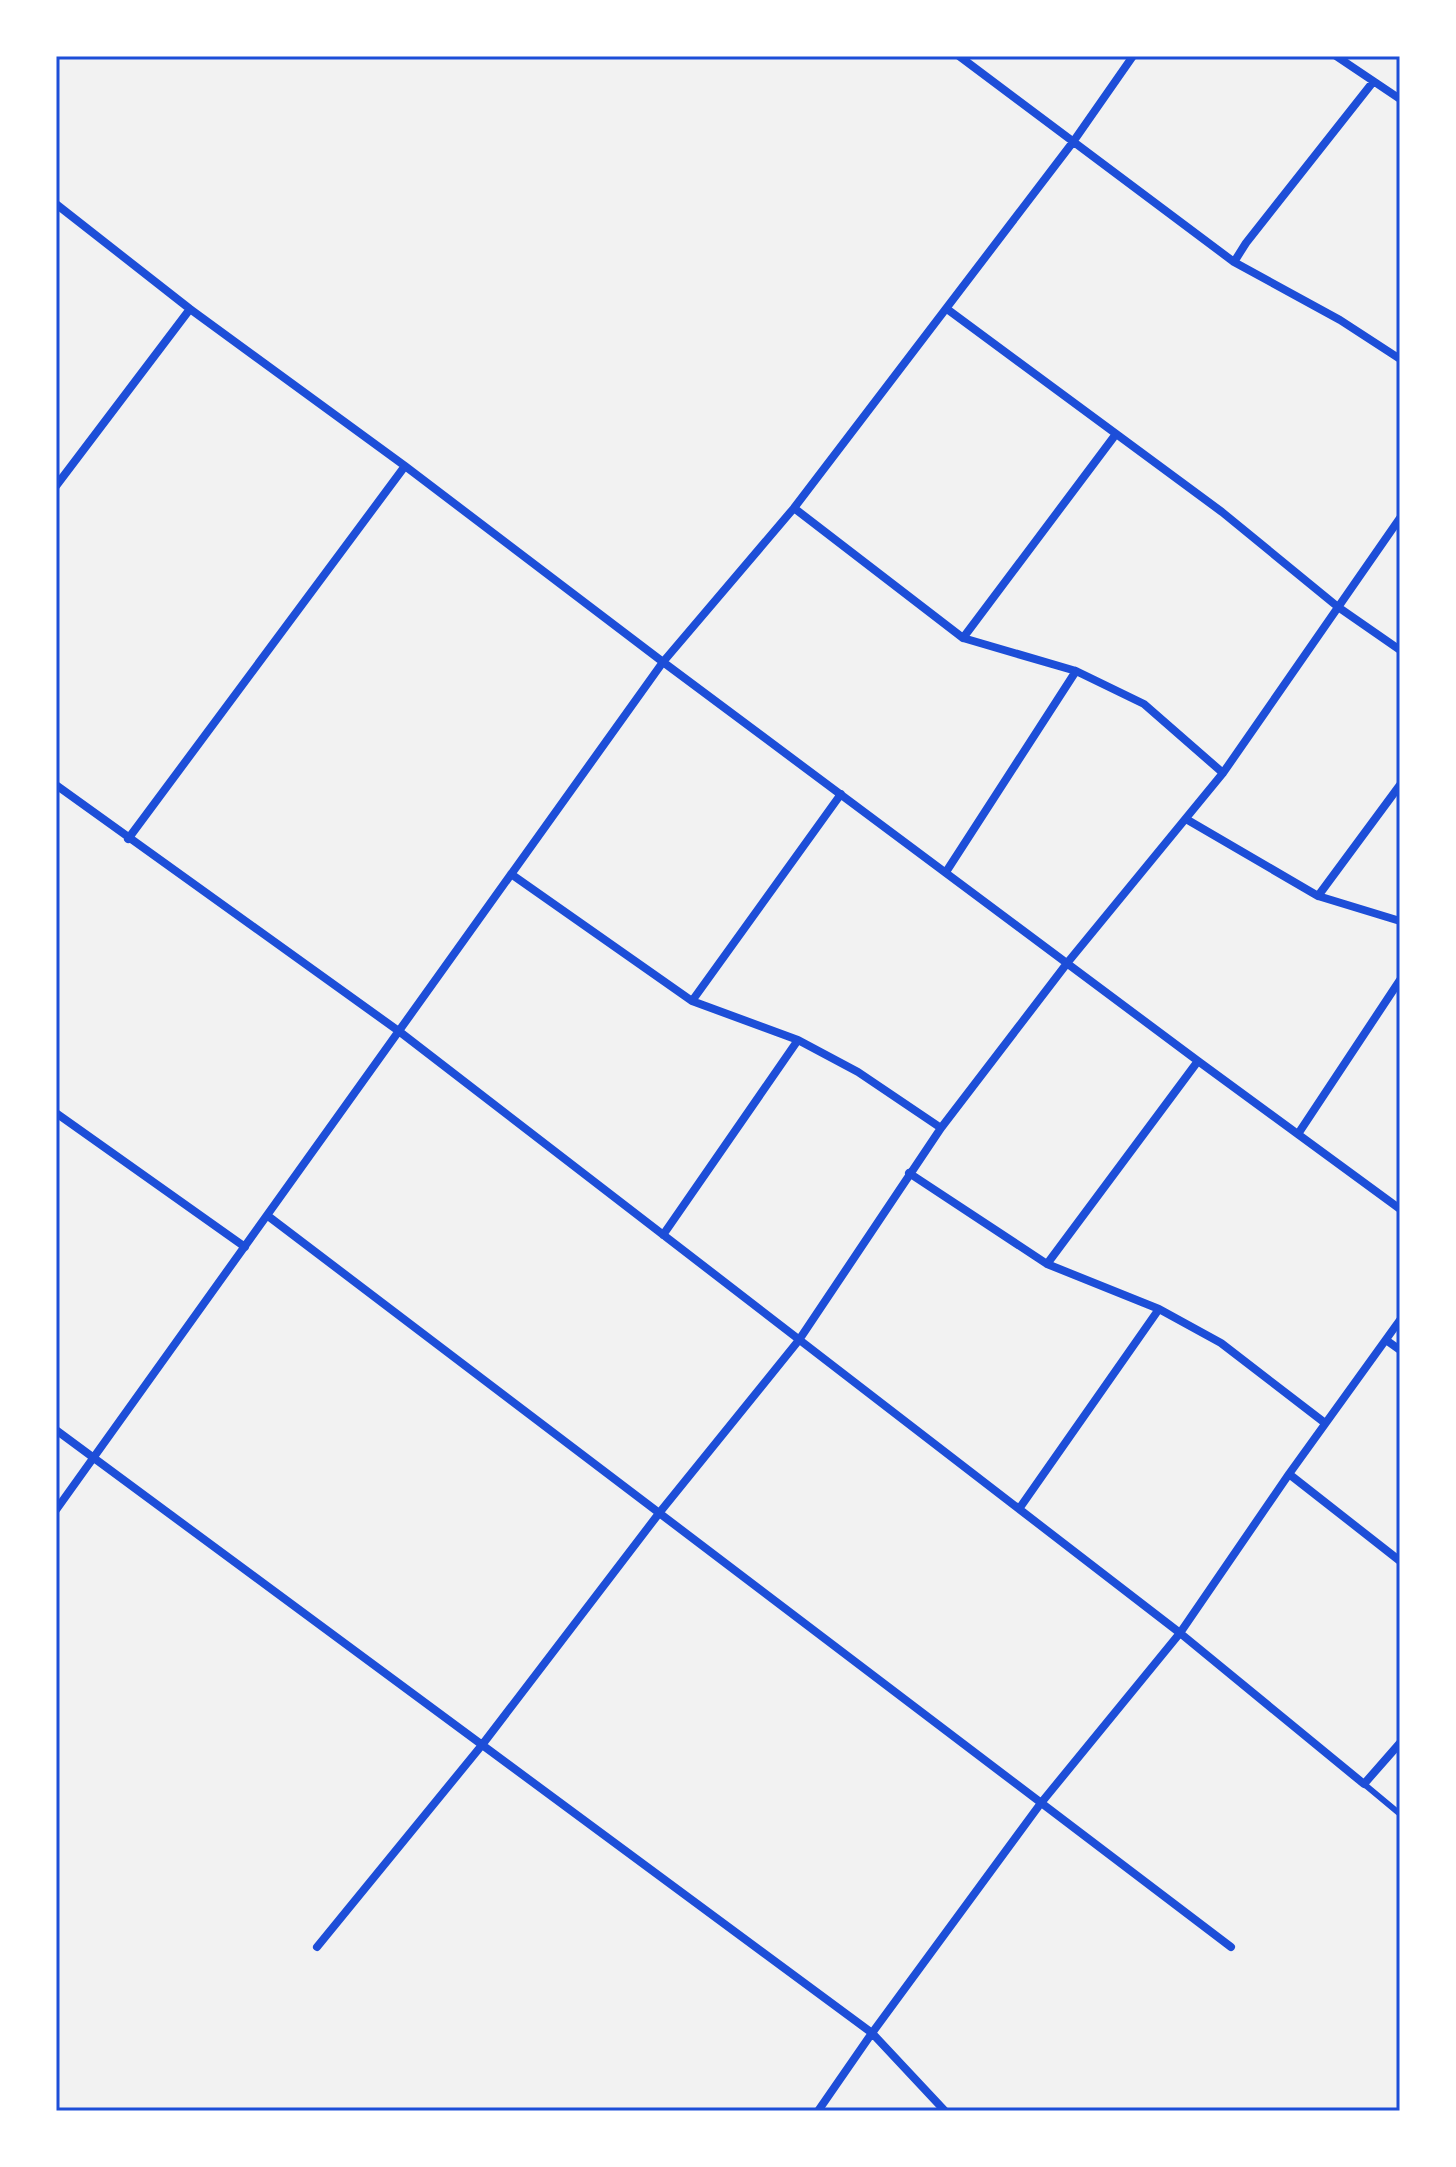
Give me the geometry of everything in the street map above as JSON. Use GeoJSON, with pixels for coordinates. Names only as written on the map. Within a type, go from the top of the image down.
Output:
{"type":"FeatureCollection","features":[{"type":"Feature","properties":{"kind":"street"},"geometry":{"type":"LineString","coordinates":[[959,56],[1234,262],[1340,320],[1400,359]]}},
{"type":"Feature","properties":{"kind":"street"},"geometry":{"type":"LineString","coordinates":[[56,1510],[663,662],[794,508],[1073,142],[1133,56]]}},
{"type":"Feature","properties":{"kind":"street"},"geometry":{"type":"LineString","coordinates":[[1336,56],[1400,99]]}},
{"type":"Feature","properties":{"kind":"street"},"geometry":{"type":"LineString","coordinates":[[1234,262],[1373,82]]}},
{"type":"Feature","properties":{"kind":"street"},"geometry":{"type":"LineString","coordinates":[[56,204],[190,309],[1400,1209]]}},
{"type":"Feature","properties":{"kind":"street"},"geometry":{"type":"LineString","coordinates":[[56,486],[190,309]]}},
{"type":"Feature","properties":{"kind":"street"},"geometry":{"type":"LineString","coordinates":[[947,309],[1222,512],[1338,607],[1400,650]]}},
{"type":"Feature","properties":{"kind":"street"},"geometry":{"type":"LineString","coordinates":[[963,638],[1116,434]]}},
{"type":"Feature","properties":{"kind":"street"},"geometry":{"type":"LineString","coordinates":[[128,839],[405,466]]}},
{"type":"Feature","properties":{"kind":"street"},"geometry":{"type":"LineString","coordinates":[[794,508],[963,638],[1076,671],[1144,704],[1223,773]]}},
{"type":"Feature","properties":{"kind":"street"},"geometry":{"type":"LineString","coordinates":[[317,1947],[482,1745],[660,1512],[799,1340],[941,1128],[1068,962],[1223,773],[1400,518]]}},
{"type":"Feature","properties":{"kind":"street"},"geometry":{"type":"LineString","coordinates":[[946,872],[1076,671]]}},
{"type":"Feature","properties":{"kind":"street"},"geometry":{"type":"LineString","coordinates":[[56,785],[400,1032],[1180,1633],[1364,1784],[1400,1743]]}},
{"type":"Feature","properties":{"kind":"street"},"geometry":{"type":"LineString","coordinates":[[1318,896],[1400,785]]}},
{"type":"Feature","properties":{"kind":"street"},"geometry":{"type":"LineString","coordinates":[[692,1001],[841,794]]}},
{"type":"Feature","properties":{"kind":"street"},"geometry":{"type":"LineString","coordinates":[[1186,819],[1318,896],[1400,921]]}},
{"type":"Feature","properties":{"kind":"street"},"geometry":{"type":"LineString","coordinates":[[511,874],[692,1001],[798,1040],[858,1072],[941,1128]]}},
{"type":"Feature","properties":{"kind":"street"},"geometry":{"type":"LineString","coordinates":[[1298,1134],[1400,980]]}},
{"type":"Feature","properties":{"kind":"street"},"geometry":{"type":"LineString","coordinates":[[663,1235],[798,1040]]}},
{"type":"Feature","properties":{"kind":"street"},"geometry":{"type":"LineString","coordinates":[[1047,1264],[1198,1061]]}},
{"type":"Feature","properties":{"kind":"street"},"geometry":{"type":"LineString","coordinates":[[56,1113],[245,1247]]}},
{"type":"Feature","properties":{"kind":"street"},"geometry":{"type":"LineString","coordinates":[[909,1173],[1047,1264],[1159,1309],[1221,1343],[1325,1423]]}},
{"type":"Feature","properties":{"kind":"street"},"geometry":{"type":"LineString","coordinates":[[268,1216],[1231,1947]]}},
{"type":"Feature","properties":{"kind":"street"},"geometry":{"type":"LineString","coordinates":[[1019,1509],[1159,1309]]}},
{"type":"Feature","properties":{"kind":"street"},"geometry":{"type":"LineString","coordinates":[[818,2111],[1041,1803],[1180,1633],[1400,1320]]}},
{"type":"Feature","properties":{"kind":"street"},"geometry":{"type":"LineString","coordinates":[[1386,1340],[1400,1350]]}},
{"type":"Feature","properties":{"kind":"street"},"geometry":{"type":"LineString","coordinates":[[56,1430],[872,2033],[945,2111]]}},
{"type":"Feature","properties":{"kind":"street"},"geometry":{"type":"LineString","coordinates":[[1289,1474],[1400,1561]]}},
{"type":"Feature","properties":{"kind":"lane"},"geometry":{"type":"LineString","coordinates":[[1364,1784],[1400,1814]]}}]}
